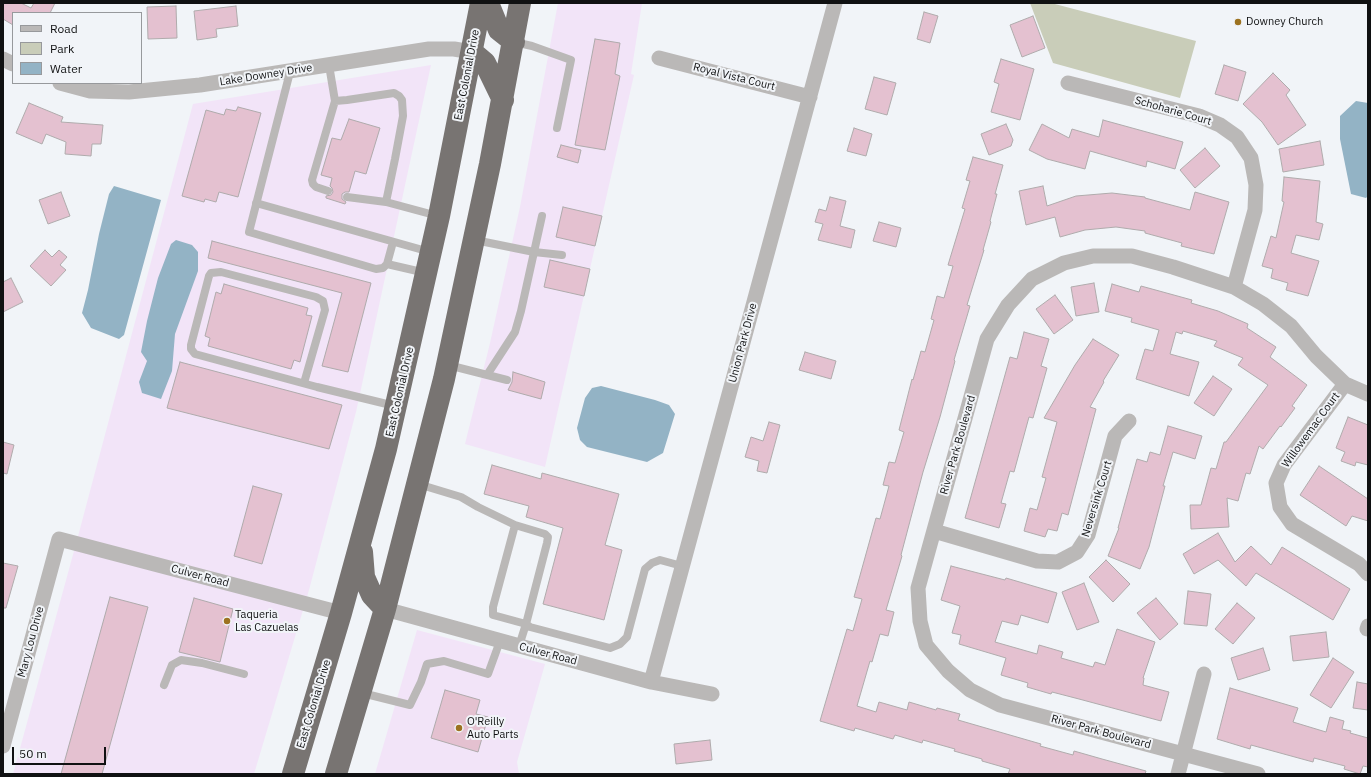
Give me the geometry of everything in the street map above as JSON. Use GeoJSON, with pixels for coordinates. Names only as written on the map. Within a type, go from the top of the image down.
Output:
{"type":"FeatureCollection","features":[{"type":"Feature","properties":{"kind":"highway","name":"East Colonial Drive"},"geometry":{"type":"LineString","coordinates":[[294,774],[341,613],[386,449],[429,263],[481,3]]}},
{"type":"Feature","properties":{"kind":"highway"},"geometry":{"type":"LineString","coordinates":[[488,3],[499,30],[514,42]]}},
{"type":"Feature","properties":{"kind":"highway"},"geometry":{"type":"LineString","coordinates":[[336,774],[385,609],[447,365],[503,100],[520,3]]}},
{"type":"Feature","properties":{"kind":"highway"},"geometry":{"type":"LineString","coordinates":[[472,52],[485,63],[503,100]]}},
{"type":"Feature","properties":{"kind":"highway"},"geometry":{"type":"LineString","coordinates":[[361,541],[364,577],[372,595],[385,609]]}},
{"type":"Feature","properties":{"kind":"street","name":"Union Park Drive"},"geometry":{"type":"LineString","coordinates":[[651,682],[835,3]]}},
{"type":"Feature","properties":{"kind":"street","name":"Lake Downey Drive"},"geometry":{"type":"LineString","coordinates":[[64,84],[90,91],[128,92],[200,85],[429,49],[454,49],[472,52]]}},
{"type":"Feature","properties":{"kind":"street","name":"Royal Vista Court"},"geometry":{"type":"LineString","coordinates":[[659,58],[810,97]]}},
{"type":"Feature","properties":{"kind":"street"},"geometry":{"type":"LineString","coordinates":[[3,59],[12,64]]}},
{"type":"Feature","properties":{"kind":"street","name":"Schoharie Court"},"geometry":{"type":"LineString","coordinates":[[1068,83],[1199,116],[1220,124],[1237,137],[1251,158],[1256,185],[1256,210],[1234,287]]}},
{"type":"Feature","properties":{"kind":"street","name":"River Park Boulevard"},"geometry":{"type":"LineString","coordinates":[[1258,774],[1000,705],[970,690],[948,671],[926,645],[920,621],[918,588],[988,339],[1008,305],[1032,279],[1064,263],[1093,256],[1132,256],[1174,266],[1234,287],[1263,304],[1291,326],[1316,356],[1345,384],[1368,394]]}},
{"type":"Feature","properties":{"kind":"street","name":"Willowemac Court"},"geometry":{"type":"LineString","coordinates":[[1345,384],[1284,465],[1276,483],[1280,507],[1292,524],[1359,564],[1368,573]]}},
{"type":"Feature","properties":{"kind":"street","name":"Neversink Court"},"geometry":{"type":"LineString","coordinates":[[934,531],[1037,560],[1058,562],[1077,552],[1088,535],[1115,436],[1129,421]]}},
{"type":"Feature","properties":{"kind":"street","name":"Culver Road"},"geometry":{"type":"LineString","coordinates":[[59,539],[341,613]]}},
{"type":"Feature","properties":{"kind":"street","name":"Mary Lou Drive"},"geometry":{"type":"LineString","coordinates":[[3,746],[59,539]]}},
{"type":"Feature","properties":{"kind":"street","name":"Culver Road"},"geometry":{"type":"LineString","coordinates":[[385,609],[651,682],[712,694]]}},
{"type":"Feature","properties":{"kind":"street"},"geometry":{"type":"LineString","coordinates":[[1178,774],[1204,674]]}},
{"type":"Feature","properties":{"kind":"lane"},"geometry":{"type":"LineString","coordinates":[[514,42],[532,46],[571,60],[557,128]]}},
{"type":"Feature","properties":{"kind":"lane"},"geometry":{"type":"LineString","coordinates":[[328,191],[316,187],[312,180],[335,101],[329,65]]}},
{"type":"Feature","properties":{"kind":"lane"},"geometry":{"type":"LineString","coordinates":[[290,72],[249,230],[251,233],[376,269],[383,268],[387,264],[393,242]]}},
{"type":"Feature","properties":{"kind":"lane"},"geometry":{"type":"LineString","coordinates":[[335,101],[394,93],[402,100],[403,116],[396,159],[386,202]]}},
{"type":"Feature","properties":{"kind":"lane"},"geometry":{"type":"LineString","coordinates":[[347,197],[386,202],[439,216]]}},
{"type":"Feature","properties":{"kind":"lane"},"geometry":{"type":"LineString","coordinates":[[256,203],[393,242],[429,263]]}},
{"type":"Feature","properties":{"kind":"lane"},"geometry":{"type":"LineString","coordinates":[[487,375],[515,332],[542,216]]}},
{"type":"Feature","properties":{"kind":"lane"},"geometry":{"type":"LineString","coordinates":[[474,240],[534,252],[562,255]]}},
{"type":"Feature","properties":{"kind":"lane"},"geometry":{"type":"LineString","coordinates":[[387,264],[429,263]]}},
{"type":"Feature","properties":{"kind":"lane"},"geometry":{"type":"LineString","coordinates":[[304,383],[325,310],[323,301],[316,297],[221,272],[211,273],[191,345],[192,351],[195,354],[304,383],[396,407]]}},
{"type":"Feature","properties":{"kind":"lane"},"geometry":{"type":"LineString","coordinates":[[447,365],[507,380]]}},
{"type":"Feature","properties":{"kind":"lane"},"geometry":{"type":"LineString","coordinates":[[418,484],[461,497],[478,507],[515,524],[545,534],[548,537],[519,646]]}},
{"type":"Feature","properties":{"kind":"lane"},"geometry":{"type":"LineString","coordinates":[[515,524],[493,607],[493,615],[526,624],[530,627],[610,648],[620,644],[627,637],[646,568],[652,563],[660,560],[682,566]]}},
{"type":"Feature","properties":{"kind":"lane"},"geometry":{"type":"LineString","coordinates":[[361,692],[410,705],[421,682],[427,664],[444,661],[488,674],[500,641]]}},
{"type":"Feature","properties":{"kind":"lane"},"geometry":{"type":"LineString","coordinates":[[164,685],[172,665],[181,660],[202,663],[244,674]]}},
{"type":"Feature","properties":{"kind":"shaded area"},"geometry":{"type":"Polygon","coordinates":[[[558,3],[642,3],[631,74],[634,75],[545,467],[465,444],[490,343],[520,207],[558,3]]]}},
{"type":"Feature","properties":{"kind":"shaded area"},"geometry":{"type":"Polygon","coordinates":[[[431,65],[356,412],[309,590],[254,774],[13,774],[193,104],[431,65]]]}},
{"type":"Feature","properties":{"kind":"shaded area"},"geometry":{"type":"Polygon","coordinates":[[[417,630],[545,664],[517,762],[519,774],[375,774],[417,630]]]}},
{"type":"Feature","properties":{"kind":"green space"},"geometry":{"type":"Polygon","coordinates":[[[1030,3],[1051,3],[1196,41],[1180,98],[1053,63],[1030,3]]]}},
{"type":"Feature","properties":{"kind":"water"},"geometry":{"type":"Polygon","coordinates":[[[1356,101],[1368,103],[1368,196],[1366,198],[1351,194],[1340,139],[1340,116],[1356,101]]]}},
{"type":"Feature","properties":{"kind":"water"},"geometry":{"type":"Polygon","coordinates":[[[114,186],[161,200],[124,335],[119,339],[91,328],[82,313],[109,194],[114,186]]]}},
{"type":"Feature","properties":{"kind":"water"},"geometry":{"type":"Polygon","coordinates":[[[176,240],[192,245],[198,252],[198,271],[175,334],[172,371],[161,399],[142,393],[139,382],[147,361],[141,352],[158,278],[171,244],[176,240]]]}},
{"type":"Feature","properties":{"kind":"water"},"geometry":{"type":"Polygon","coordinates":[[[601,386],[669,405],[675,414],[663,453],[647,462],[587,447],[580,440],[577,428],[585,398],[592,388],[601,386]]]}},
{"type":"Feature","properties":{"kind":"building"},"geometry":{"type":"Polygon","coordinates":[[[3,3],[21,3],[31,8],[34,3],[55,3],[50,12],[12,12],[12,24],[3,19],[3,3]]]}},
{"type":"Feature","properties":{"kind":"building"},"geometry":{"type":"Polygon","coordinates":[[[176,6],[177,38],[148,39],[147,7],[176,6]]]}},
{"type":"Feature","properties":{"kind":"building"},"geometry":{"type":"Polygon","coordinates":[[[236,6],[238,26],[216,29],[217,37],[197,40],[194,11],[236,6]]]}},
{"type":"Feature","properties":{"kind":"building"},"geometry":{"type":"Polygon","coordinates":[[[924,12],[938,16],[930,43],[917,39],[924,12]]]}},
{"type":"Feature","properties":{"kind":"building"},"geometry":{"type":"Polygon","coordinates":[[[1033,16],[1045,48],[1022,57],[1010,25],[1033,16]]]}},
{"type":"Feature","properties":{"kind":"building"},"geometry":{"type":"Polygon","coordinates":[[[595,39],[620,43],[615,74],[620,76],[605,150],[575,145],[595,39]]]}},
{"type":"Feature","properties":{"kind":"building"},"geometry":{"type":"Polygon","coordinates":[[[1001,59],[1034,69],[1020,120],[991,112],[999,84],[994,82],[1001,59]]]}},
{"type":"Feature","properties":{"kind":"building"},"geometry":{"type":"Polygon","coordinates":[[[1224,65],[1246,72],[1238,101],[1215,94],[1224,65]]]}},
{"type":"Feature","properties":{"kind":"building"},"geometry":{"type":"Polygon","coordinates":[[[1273,73],[1290,90],[1286,95],[1306,125],[1278,145],[1262,122],[1243,104],[1273,73]]]}},
{"type":"Feature","properties":{"kind":"building"},"geometry":{"type":"Polygon","coordinates":[[[874,77],[896,83],[887,115],[865,109],[874,77]]]}},
{"type":"Feature","properties":{"kind":"building"},"geometry":{"type":"Polygon","coordinates":[[[29,103],[63,117],[61,122],[103,125],[101,144],[92,144],[91,156],[65,154],[66,142],[46,134],[42,144],[16,133],[29,103]]]}},
{"type":"Feature","properties":{"kind":"building"},"geometry":{"type":"Polygon","coordinates":[[[238,107],[261,113],[238,197],[219,192],[216,202],[205,199],[204,202],[182,196],[206,110],[224,115],[226,109],[236,111],[238,107]]]}},
{"type":"Feature","properties":{"kind":"building"},"geometry":{"type":"Polygon","coordinates":[[[349,119],[380,128],[366,174],[355,171],[349,192],[342,194],[342,199],[346,202],[345,204],[326,198],[326,196],[331,195],[333,192],[330,186],[332,178],[321,175],[332,138],[341,140],[349,119]]]}},
{"type":"Feature","properties":{"kind":"building"},"geometry":{"type":"Polygon","coordinates":[[[1103,120],[1183,142],[1175,169],[1147,161],[1146,167],[1090,151],[1085,169],[1047,159],[1029,150],[1042,124],[1069,138],[1072,129],[1099,137],[1103,120]]]}},
{"type":"Feature","properties":{"kind":"building"},"geometry":{"type":"Polygon","coordinates":[[[1006,124],[1013,140],[1011,146],[989,155],[981,134],[1006,124]]]}},
{"type":"Feature","properties":{"kind":"building"},"geometry":{"type":"Polygon","coordinates":[[[854,128],[872,134],[866,156],[847,151],[854,128]]]}},
{"type":"Feature","properties":{"kind":"building"},"geometry":{"type":"Polygon","coordinates":[[[1320,141],[1324,165],[1283,172],[1279,149],[1320,141]]]}},
{"type":"Feature","properties":{"kind":"building"},"geometry":{"type":"Polygon","coordinates":[[[561,145],[581,150],[578,163],[557,157],[561,145]]]}},
{"type":"Feature","properties":{"kind":"building"},"geometry":{"type":"Polygon","coordinates":[[[1205,148],[1220,166],[1195,188],[1180,170],[1205,148]]]}},
{"type":"Feature","properties":{"kind":"building"},"geometry":{"type":"Polygon","coordinates":[[[973,157],[1003,165],[995,194],[997,194],[984,250],[967,305],[970,306],[886,610],[894,612],[888,636],[880,634],[872,662],[870,661],[857,706],[876,712],[879,702],[907,710],[909,702],[936,710],[937,708],[960,714],[958,720],[1041,744],[1040,746],[1073,755],[1074,751],[1146,771],[1145,774],[1008,774],[1010,769],[954,751],[955,749],[923,740],[922,743],[895,735],[893,739],[855,728],[854,731],[820,721],[847,629],[853,631],[862,599],[854,597],[876,518],[880,519],[889,486],[883,485],[889,462],[895,463],[904,432],[899,430],[912,379],[913,380],[921,351],[925,352],[934,320],[931,319],[937,296],[944,298],[953,266],[948,265],[965,209],[962,208],[970,181],[966,180],[973,157]]]}},
{"type":"Feature","properties":{"kind":"building"},"geometry":{"type":"Polygon","coordinates":[[[1284,177],[1320,181],[1316,222],[1323,224],[1319,240],[1296,235],[1291,253],[1319,261],[1308,296],[1286,290],[1288,283],[1271,278],[1273,269],[1262,266],[1271,236],[1276,238],[1284,202],[1282,201],[1284,177]]]}},
{"type":"Feature","properties":{"kind":"building"},"geometry":{"type":"Polygon","coordinates":[[[1043,186],[1047,206],[1076,196],[1112,193],[1145,197],[1190,210],[1195,192],[1229,202],[1214,254],[1181,246],[1182,243],[1145,233],[1145,231],[1116,227],[1085,230],[1060,237],[1055,217],[1026,225],[1019,191],[1043,186]]]}},
{"type":"Feature","properties":{"kind":"building"},"geometry":{"type":"Polygon","coordinates":[[[61,192],[70,216],[48,224],[39,200],[61,192]]]}},
{"type":"Feature","properties":{"kind":"building"},"geometry":{"type":"Polygon","coordinates":[[[830,197],[846,201],[840,226],[855,230],[851,248],[818,240],[823,224],[815,222],[819,209],[826,211],[830,197]]]}},
{"type":"Feature","properties":{"kind":"building"},"geometry":{"type":"Polygon","coordinates":[[[563,207],[602,216],[595,246],[556,237],[563,207]]]}},
{"type":"Feature","properties":{"kind":"building"},"geometry":{"type":"Polygon","coordinates":[[[879,222],[901,228],[896,247],[873,241],[879,222]]]}},
{"type":"Feature","properties":{"kind":"building"},"geometry":{"type":"Polygon","coordinates":[[[212,241],[371,283],[348,372],[322,366],[342,293],[208,258],[212,241]]]}},
{"type":"Feature","properties":{"kind":"building"},"geometry":{"type":"Polygon","coordinates":[[[45,250],[52,257],[59,250],[67,257],[60,265],[66,270],[51,286],[30,266],[45,250]]]}},
{"type":"Feature","properties":{"kind":"building"},"geometry":{"type":"Polygon","coordinates":[[[550,260],[590,269],[584,296],[544,287],[550,260]]]}},
{"type":"Feature","properties":{"kind":"building"},"geometry":{"type":"Polygon","coordinates":[[[11,278],[23,302],[3,312],[3,282],[11,278]]]}},
{"type":"Feature","properties":{"kind":"building"},"geometry":{"type":"Polygon","coordinates":[[[1094,283],[1099,312],[1076,316],[1071,287],[1094,283]]]}},
{"type":"Feature","properties":{"kind":"building"},"geometry":{"type":"Polygon","coordinates":[[[224,284],[308,308],[306,315],[312,316],[300,362],[294,360],[291,369],[208,346],[210,338],[205,336],[216,292],[221,294],[224,284]]]}},
{"type":"Feature","properties":{"kind":"building"},"geometry":{"type":"Polygon","coordinates":[[[1112,284],[1139,292],[1141,286],[1192,300],[1191,303],[1218,311],[1248,324],[1247,328],[1276,347],[1270,357],[1307,385],[1292,406],[1295,408],[1281,427],[1280,426],[1263,449],[1259,446],[1250,474],[1246,473],[1238,501],[1227,498],[1229,527],[1191,529],[1190,505],[1201,505],[1211,468],[1216,469],[1224,442],[1226,442],[1268,385],[1238,365],[1243,358],[1214,346],[1217,341],[1183,331],[1182,334],[1176,332],[1170,354],[1199,362],[1189,396],[1136,379],[1145,349],[1153,351],[1159,330],[1131,322],[1132,318],[1105,311],[1112,284]]]}},
{"type":"Feature","properties":{"kind":"building"},"geometry":{"type":"Polygon","coordinates":[[[1055,295],[1073,320],[1054,334],[1036,309],[1055,295]]]}},
{"type":"Feature","properties":{"kind":"building"},"geometry":{"type":"Polygon","coordinates":[[[1024,332],[1049,339],[1041,366],[1047,368],[1033,418],[1029,417],[1014,472],[1010,471],[1001,503],[1006,504],[999,528],[965,518],[1010,357],[1017,359],[1024,332]]]}},
{"type":"Feature","properties":{"kind":"building"},"geometry":{"type":"Polygon","coordinates":[[[1093,339],[1119,355],[1103,381],[1104,382],[1090,407],[1096,409],[1068,515],[1062,513],[1057,531],[1048,529],[1045,537],[1024,531],[1030,508],[1037,510],[1046,478],[1042,477],[1057,422],[1044,418],[1075,365],[1093,339]]]}},
{"type":"Feature","properties":{"kind":"building"},"geometry":{"type":"Polygon","coordinates":[[[805,352],[836,361],[831,379],[799,370],[805,352]]]}},
{"type":"Feature","properties":{"kind":"building"},"geometry":{"type":"Polygon","coordinates":[[[180,362],[342,405],[329,449],[167,408],[180,362]]]}},
{"type":"Feature","properties":{"kind":"building"},"geometry":{"type":"Polygon","coordinates":[[[513,372],[545,382],[541,399],[508,390],[512,382],[513,372]]]}},
{"type":"Feature","properties":{"kind":"building"},"geometry":{"type":"Polygon","coordinates":[[[1213,376],[1232,389],[1214,416],[1194,403],[1213,376]]]}},
{"type":"Feature","properties":{"kind":"building"},"geometry":{"type":"Polygon","coordinates":[[[1348,417],[1368,425],[1368,465],[1356,462],[1355,466],[1341,461],[1345,452],[1336,448],[1348,417]]]}},
{"type":"Feature","properties":{"kind":"building"},"geometry":{"type":"Polygon","coordinates":[[[769,422],[780,425],[767,473],[757,471],[759,461],[745,457],[751,437],[763,441],[769,422]]]}},
{"type":"Feature","properties":{"kind":"building"},"geometry":{"type":"Polygon","coordinates":[[[1168,426],[1202,436],[1195,459],[1173,452],[1163,486],[1165,486],[1149,547],[1140,569],[1108,556],[1119,528],[1137,459],[1147,462],[1150,452],[1160,455],[1168,426]]]}},
{"type":"Feature","properties":{"kind":"building"},"geometry":{"type":"Polygon","coordinates":[[[3,442],[14,445],[7,474],[3,473],[3,442]]]}},
{"type":"Feature","properties":{"kind":"building"},"geometry":{"type":"Polygon","coordinates":[[[492,465],[541,479],[542,473],[619,494],[605,545],[622,550],[604,620],[543,604],[563,528],[526,517],[529,506],[484,494],[492,465]]]}},
{"type":"Feature","properties":{"kind":"building"},"geometry":{"type":"Polygon","coordinates":[[[1319,466],[1368,499],[1368,521],[1352,516],[1346,526],[1300,495],[1319,466]]]}},
{"type":"Feature","properties":{"kind":"building"},"geometry":{"type":"Polygon","coordinates":[[[253,486],[282,494],[262,564],[234,556],[253,486]]]}},
{"type":"Feature","properties":{"kind":"building"},"geometry":{"type":"Polygon","coordinates":[[[1218,533],[1235,562],[1251,546],[1271,565],[1282,547],[1350,589],[1333,620],[1256,573],[1246,586],[1218,560],[1194,574],[1183,554],[1218,533]]]}},
{"type":"Feature","properties":{"kind":"building"},"geometry":{"type":"Polygon","coordinates":[[[1106,560],[1130,584],[1113,602],[1089,577],[1106,560]]]}},
{"type":"Feature","properties":{"kind":"building"},"geometry":{"type":"Polygon","coordinates":[[[3,563],[18,566],[6,608],[3,608],[3,563]]]}},
{"type":"Feature","properties":{"kind":"building"},"geometry":{"type":"Polygon","coordinates":[[[951,566],[1005,580],[1006,578],[1057,593],[1048,623],[1021,615],[1018,625],[1002,621],[995,642],[1037,654],[1039,645],[1063,652],[1061,658],[1093,667],[1095,662],[1105,665],[1117,629],[1155,642],[1143,678],[1143,685],[1169,692],[1161,721],[1052,692],[1051,694],[1027,687],[1028,683],[1001,675],[1006,658],[959,644],[961,635],[952,633],[960,606],[941,600],[951,566]]]}},
{"type":"Feature","properties":{"kind":"building"},"geometry":{"type":"Polygon","coordinates":[[[1084,583],[1099,622],[1077,630],[1062,592],[1084,583]]]}},
{"type":"Feature","properties":{"kind":"building"},"geometry":{"type":"Polygon","coordinates":[[[1188,591],[1211,594],[1207,626],[1184,624],[1188,591]]]}},
{"type":"Feature","properties":{"kind":"building"},"geometry":{"type":"Polygon","coordinates":[[[110,597],[148,607],[102,774],[61,774],[110,597]]]}},
{"type":"Feature","properties":{"kind":"building"},"geometry":{"type":"Polygon","coordinates":[[[194,598],[233,609],[220,662],[179,652],[194,598]]]}},
{"type":"Feature","properties":{"kind":"building"},"geometry":{"type":"Polygon","coordinates":[[[1156,598],[1178,624],[1160,640],[1137,613],[1156,598]]]}},
{"type":"Feature","properties":{"kind":"building"},"geometry":{"type":"Polygon","coordinates":[[[1237,603],[1255,618],[1233,644],[1215,629],[1237,603]]]}},
{"type":"Feature","properties":{"kind":"building"},"geometry":{"type":"Polygon","coordinates":[[[1326,632],[1329,657],[1293,661],[1290,636],[1326,632]]]}},
{"type":"Feature","properties":{"kind":"building"},"geometry":{"type":"Polygon","coordinates":[[[1263,648],[1270,670],[1238,680],[1231,658],[1263,648]]]}},
{"type":"Feature","properties":{"kind":"building"},"geometry":{"type":"Polygon","coordinates":[[[1333,658],[1354,672],[1331,708],[1310,695],[1333,658]]]}},
{"type":"Feature","properties":{"kind":"building"},"geometry":{"type":"Polygon","coordinates":[[[1357,682],[1368,684],[1368,710],[1353,708],[1357,682]]]}},
{"type":"Feature","properties":{"kind":"building"},"geometry":{"type":"Polygon","coordinates":[[[1230,688],[1298,708],[1293,722],[1326,732],[1330,717],[1344,721],[1342,729],[1368,738],[1368,767],[1363,766],[1360,774],[1344,769],[1345,766],[1314,758],[1313,762],[1251,745],[1250,749],[1217,739],[1230,688]]]}},
{"type":"Feature","properties":{"kind":"building","name":"O'Reilly Auto Parts"},"geometry":{"type":"Polygon","coordinates":[[[445,690],[480,700],[476,714],[488,717],[478,752],[431,738],[445,690]]]}},
{"type":"Feature","properties":{"kind":"building"},"geometry":{"type":"Polygon","coordinates":[[[710,740],[712,760],[676,764],[674,744],[710,740]]]}},
{"type":"Feature","properties":{"kind":"place","name":"Downey Church"},"geometry":{"type":"Point","coordinates":[1238,22]}},
{"type":"Feature","properties":{"kind":"place","name":"Taqueria Las Cazuelas"},"geometry":{"type":"Point","coordinates":[227,621]}},
{"type":"Feature","properties":{"kind":"place","name":"O'Reilly Auto Parts"},"geometry":{"type":"Point","coordinates":[459,728]}}]}
